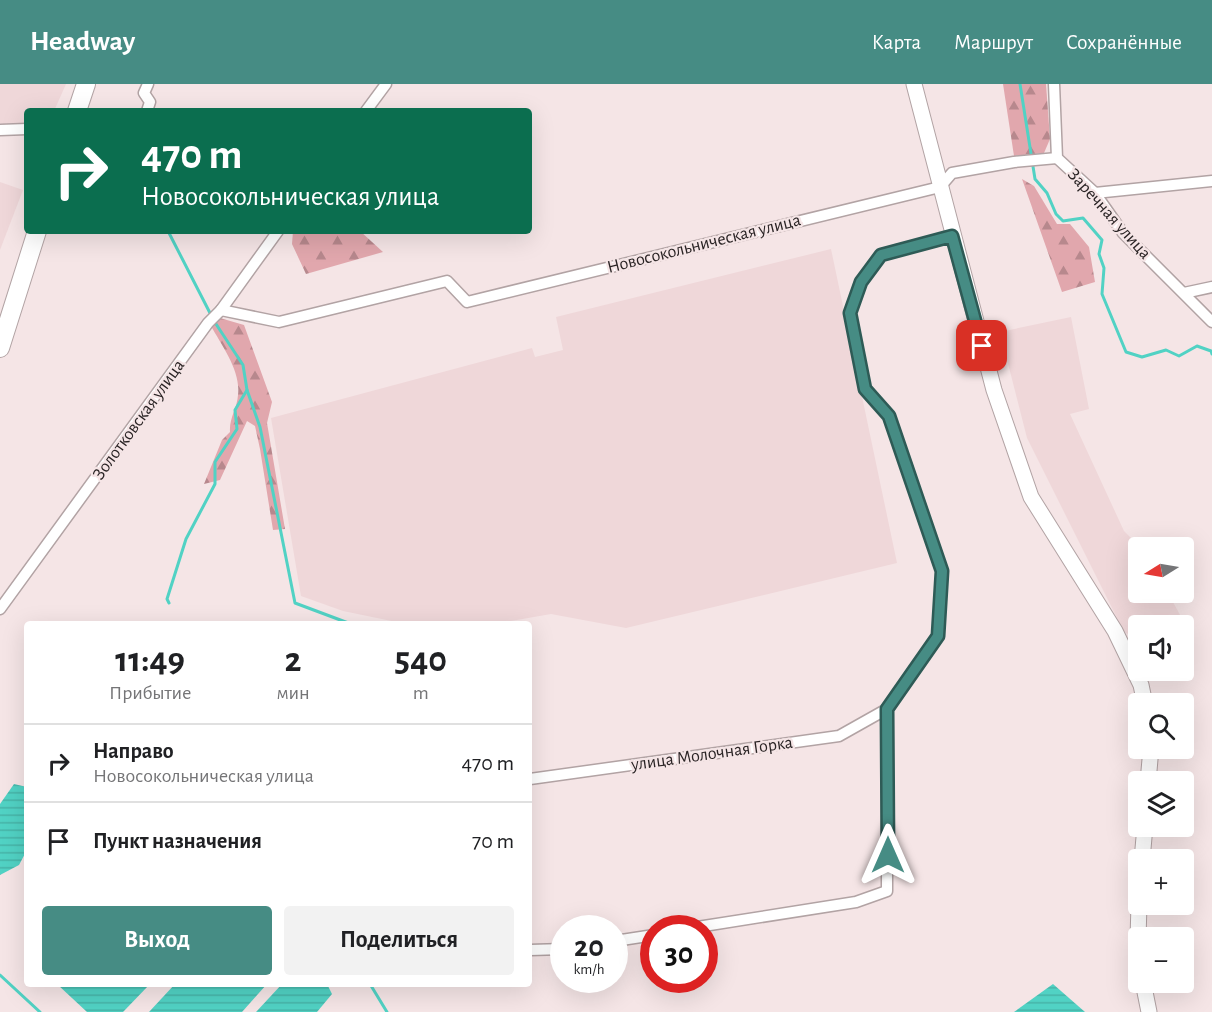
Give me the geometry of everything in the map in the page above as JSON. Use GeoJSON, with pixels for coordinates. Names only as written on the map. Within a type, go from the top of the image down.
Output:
{"type":"FeatureCollection","features":[{"type":"Feature","properties":{"kind":"main road"},"geometry":{"type":"LineString","coordinates":[[78,108],[86,84]]}},
{"type":"Feature","properties":{"kind":"main road"},"geometry":{"type":"LineString","coordinates":[[914,84],[994,390],[1031,497],[1115,631],[1143,693]]}},
{"type":"Feature","properties":{"kind":"main road"},"geometry":{"type":"LineString","coordinates":[[0,348],[36,234]]}},
{"type":"Feature","properties":{"kind":"main road"},"geometry":{"type":"LineString","coordinates":[[1145,993],[1149,1012]]}},
{"type":"Feature","properties":{"kind":"street"},"geometry":{"type":"LineString","coordinates":[[148,84],[144,93],[150,102],[148,108]]}},
{"type":"Feature","properties":{"kind":"street"},"geometry":{"type":"LineString","coordinates":[[368,108],[386,84]]}},
{"type":"Feature","properties":{"kind":"street","name":"Заречная улица"},"geometry":{"type":"LineString","coordinates":[[1054,84],[1057,158],[1095,193],[1123,233],[1212,322]]}},
{"type":"Feature","properties":{"kind":"street"},"geometry":{"type":"LineString","coordinates":[[0,130],[24,129]]}},
{"type":"Feature","properties":{"kind":"street"},"geometry":{"type":"LineString","coordinates":[[940,187],[952,173],[1057,158]]}},
{"type":"Feature","properties":{"kind":"street"},"geometry":{"type":"LineString","coordinates":[[1095,193],[1212,182]]}},
{"type":"Feature","properties":{"kind":"street","name":"Новосокольническая улица"},"geometry":{"type":"LineString","coordinates":[[219,312],[279,322],[447,281],[467,302],[940,187]]}},
{"type":"Feature","properties":{"kind":"street","name":"Золотковская улица"},"geometry":{"type":"LineString","coordinates":[[0,609],[276,234]]}},
{"type":"Feature","properties":{"kind":"street"},"geometry":{"type":"LineString","coordinates":[[718,924],[856,902],[887,891],[887,709],[938,636],[942,571],[889,416],[865,389],[850,313],[861,282],[881,255],[952,236]]}},
{"type":"Feature","properties":{"kind":"street"},"geometry":{"type":"LineString","coordinates":[[1184,293],[1212,287]]}},
{"type":"Feature","properties":{"kind":"street","name":"улица Молочная Горка"},"geometry":{"type":"LineString","coordinates":[[532,779],[839,736],[887,709]]}},
{"type":"Feature","properties":{"kind":"street"},"geometry":{"type":"LineString","coordinates":[[532,950],[550,949]]}},
{"type":"Feature","properties":{"kind":"shaded area"},"geometry":{"type":"Polygon","coordinates":[[[0,84],[66,84],[55,108],[24,108],[24,123],[4,125],[0,123],[0,84]]]}},
{"type":"Feature","properties":{"kind":"shaded area"},"geometry":{"type":"Polygon","coordinates":[[[0,182],[23,190],[0,250],[0,182]]]}},
{"type":"Feature","properties":{"kind":"shaded area"},"geometry":{"type":"Polygon","coordinates":[[[831,249],[897,563],[626,628],[551,614],[510,621],[391,621],[343,611],[301,596],[271,418],[532,348],[535,357],[563,350],[556,317],[831,249]]]}},
{"type":"Feature","properties":{"kind":"shaded area"},"geometry":{"type":"Polygon","coordinates":[[[1071,317],[1089,409],[1070,414],[1124,531],[1130,537],[1128,537],[1128,603],[1174,603],[1180,615],[1128,615],[1128,634],[1124,632],[1027,438],[1000,332],[1071,317]]]}},
{"type":"Feature","properties":{"kind":"green space"},"geometry":{"type":"Polygon","coordinates":[[[1003,84],[1046,84],[1050,139],[1044,153],[1014,156],[1003,84]]]}},
{"type":"Feature","properties":{"kind":"green space"},"geometry":{"type":"Polygon","coordinates":[[[1022,179],[1034,186],[1057,224],[1070,224],[1089,247],[1095,282],[1062,292],[1022,179]]]}},
{"type":"Feature","properties":{"kind":"green space"},"geometry":{"type":"Polygon","coordinates":[[[293,234],[363,234],[383,252],[306,274],[292,244],[293,234]]]}},
{"type":"Feature","properties":{"kind":"green space"},"geometry":{"type":"Polygon","coordinates":[[[220,318],[244,325],[272,402],[267,423],[285,529],[273,530],[255,426],[247,421],[220,480],[204,484],[222,440],[230,432],[238,395],[234,368],[211,326],[220,318]]]}},
{"type":"Feature","properties":{"kind":"water"},"geometry":{"type":"Polygon","coordinates":[[[14,784],[24,786],[24,856],[19,865],[0,875],[0,804],[14,784]]]}},
{"type":"Feature","properties":{"kind":"water"},"geometry":{"type":"Polygon","coordinates":[[[1053,984],[1085,1012],[1014,1012],[1053,984]]]}},
{"type":"Feature","properties":{"kind":"water"},"geometry":{"type":"Polygon","coordinates":[[[60,987],[147,987],[123,1012],[87,1012],[60,987]]]}},
{"type":"Feature","properties":{"kind":"water"},"geometry":{"type":"Polygon","coordinates":[[[172,987],[264,987],[242,1012],[149,1012],[172,987]]]}},
{"type":"Feature","properties":{"kind":"water"},"geometry":{"type":"Polygon","coordinates":[[[279,987],[328,987],[332,994],[317,1012],[256,1012],[279,987]]]}},
{"type":"Feature","properties":{"kind":"waterway"},"geometry":{"type":"LineString","coordinates":[[1020,84],[1035,179],[1047,193],[1056,214],[1063,221],[1083,218],[1102,240],[1099,254],[1104,268],[1102,294],[1126,352],[1142,357],[1166,350],[1179,356],[1197,346],[1211,351],[1212,354]]}},
{"type":"Feature","properties":{"kind":"waterway"},"geometry":{"type":"LineString","coordinates":[[170,234],[211,315]]}},
{"type":"Feature","properties":{"kind":"waterway"},"geometry":{"type":"LineString","coordinates":[[169,603],[167,599],[186,539],[215,484],[215,462],[237,429],[235,410],[247,390],[243,365],[214,321]]}},
{"type":"Feature","properties":{"kind":"waterway"},"geometry":{"type":"LineString","coordinates":[[247,390],[260,427],[295,603],[343,621]]}},
{"type":"Feature","properties":{"kind":"waterway"},"geometry":{"type":"LineString","coordinates":[[0,975],[40,1012]]}},
{"type":"Feature","properties":{"kind":"waterway"},"geometry":{"type":"LineString","coordinates":[[372,987],[387,1012]]}},
{"type":"Feature","properties":{"kind":"route"},"geometry":{"type":"LineString","coordinates":[[888,855],[887,709],[938,636],[942,571],[889,416],[865,389],[850,313],[861,282],[881,255],[952,236],[982,346]]}}]}
